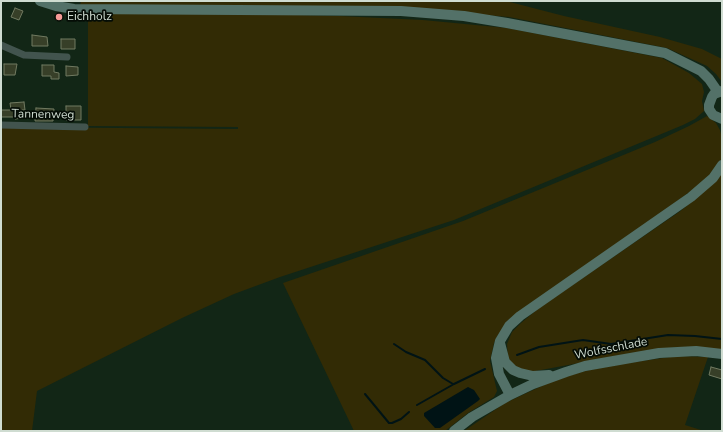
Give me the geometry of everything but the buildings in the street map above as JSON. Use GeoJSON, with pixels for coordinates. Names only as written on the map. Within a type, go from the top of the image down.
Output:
{"type":"FeatureCollection","features":[{"type":"Feature","properties":{"kind":"street"},"geometry":{"type":"LineString","coordinates":[[40,1],[56,6],[74,9],[401,11],[464,16],[507,23],[665,53],[701,71],[720,92],[712,97],[709,109],[713,115],[721,121]]}},
{"type":"Feature","properties":{"kind":"street"},"geometry":{"type":"LineString","coordinates":[[1,45],[24,55],[67,57]]}},
{"type":"Feature","properties":{"kind":"street","name":"Tannenweg"},"geometry":{"type":"LineString","coordinates":[[1,125],[85,127]]}},
{"type":"Feature","properties":{"kind":"street"},"geometry":{"type":"LineString","coordinates":[[510,395],[496,365],[500,341],[509,326],[520,316],[691,197],[713,178],[722,165]]}},
{"type":"Feature","properties":{"kind":"street"},"geometry":{"type":"LineString","coordinates":[[500,341],[505,362],[512,370],[533,376],[557,375]]}},
{"type":"Feature","properties":{"kind":"street","name":"Wolfsschlade"},"geometry":{"type":"LineString","coordinates":[[454,431],[472,417],[510,395],[533,384],[585,366],[659,353],[696,351],[722,354]]}},
{"type":"Feature","properties":{"kind":"shaded area"},"geometry":{"type":"Polygon","coordinates":[[[81,1],[506,1],[564,16],[660,37],[702,49],[722,59],[722,82],[707,66],[667,48],[509,17],[428,10],[80,6],[81,1]]]}},
{"type":"Feature","properties":{"kind":"shaded area"},"geometry":{"type":"Polygon","coordinates":[[[168,12],[339,16],[423,20],[507,28],[662,58],[689,73],[702,84],[704,92],[702,101],[704,111],[695,119],[683,125],[454,220],[280,277],[234,294],[182,318],[37,391],[32,431],[1,431],[1,127],[238,129],[238,127],[88,126],[88,14],[168,12]]]}},
{"type":"Feature","properties":{"kind":"shaded area"},"geometry":{"type":"Polygon","coordinates":[[[707,116],[716,123],[722,138],[722,157],[719,164],[709,177],[498,335],[494,343],[490,361],[497,391],[494,397],[468,413],[445,431],[354,431],[283,283],[463,221],[655,142],[707,116]]]}},
{"type":"Feature","properties":{"kind":"shaded area"},"geometry":{"type":"Polygon","coordinates":[[[722,171],[722,350],[698,347],[678,347],[633,353],[530,372],[516,368],[508,359],[507,344],[512,332],[521,323],[539,308],[679,212],[694,200],[722,171]]]}},
{"type":"Feature","properties":{"kind":"shaded area"},"geometry":{"type":"Polygon","coordinates":[[[677,356],[708,357],[685,425],[704,431],[464,431],[505,403],[557,379],[585,371],[621,364],[677,356]]]}},
{"type":"Feature","properties":{"kind":"shaded area"},"geometry":{"type":"Polygon","coordinates":[[[468,387],[474,390],[480,399],[440,428],[435,428],[424,416],[424,413],[468,387]]]}},
{"type":"Feature","properties":{"kind":"waterway"},"geometry":{"type":"LineString","coordinates":[[517,355],[539,347],[583,340],[611,344],[668,335],[722,339]]}},
{"type":"Feature","properties":{"kind":"waterway"},"geometry":{"type":"LineString","coordinates":[[394,344],[406,352],[425,360],[443,378],[453,384]]}},
{"type":"Feature","properties":{"kind":"waterway"},"geometry":{"type":"LineString","coordinates":[[417,405],[454,384],[485,369]]}},
{"type":"Feature","properties":{"kind":"waterway"},"geometry":{"type":"LineString","coordinates":[[365,394],[389,423],[401,419],[409,412]]}},
{"type":"Feature","properties":{"kind":"place","name":"Eichholz"},"geometry":{"type":"Point","coordinates":[59,17]}}]}
